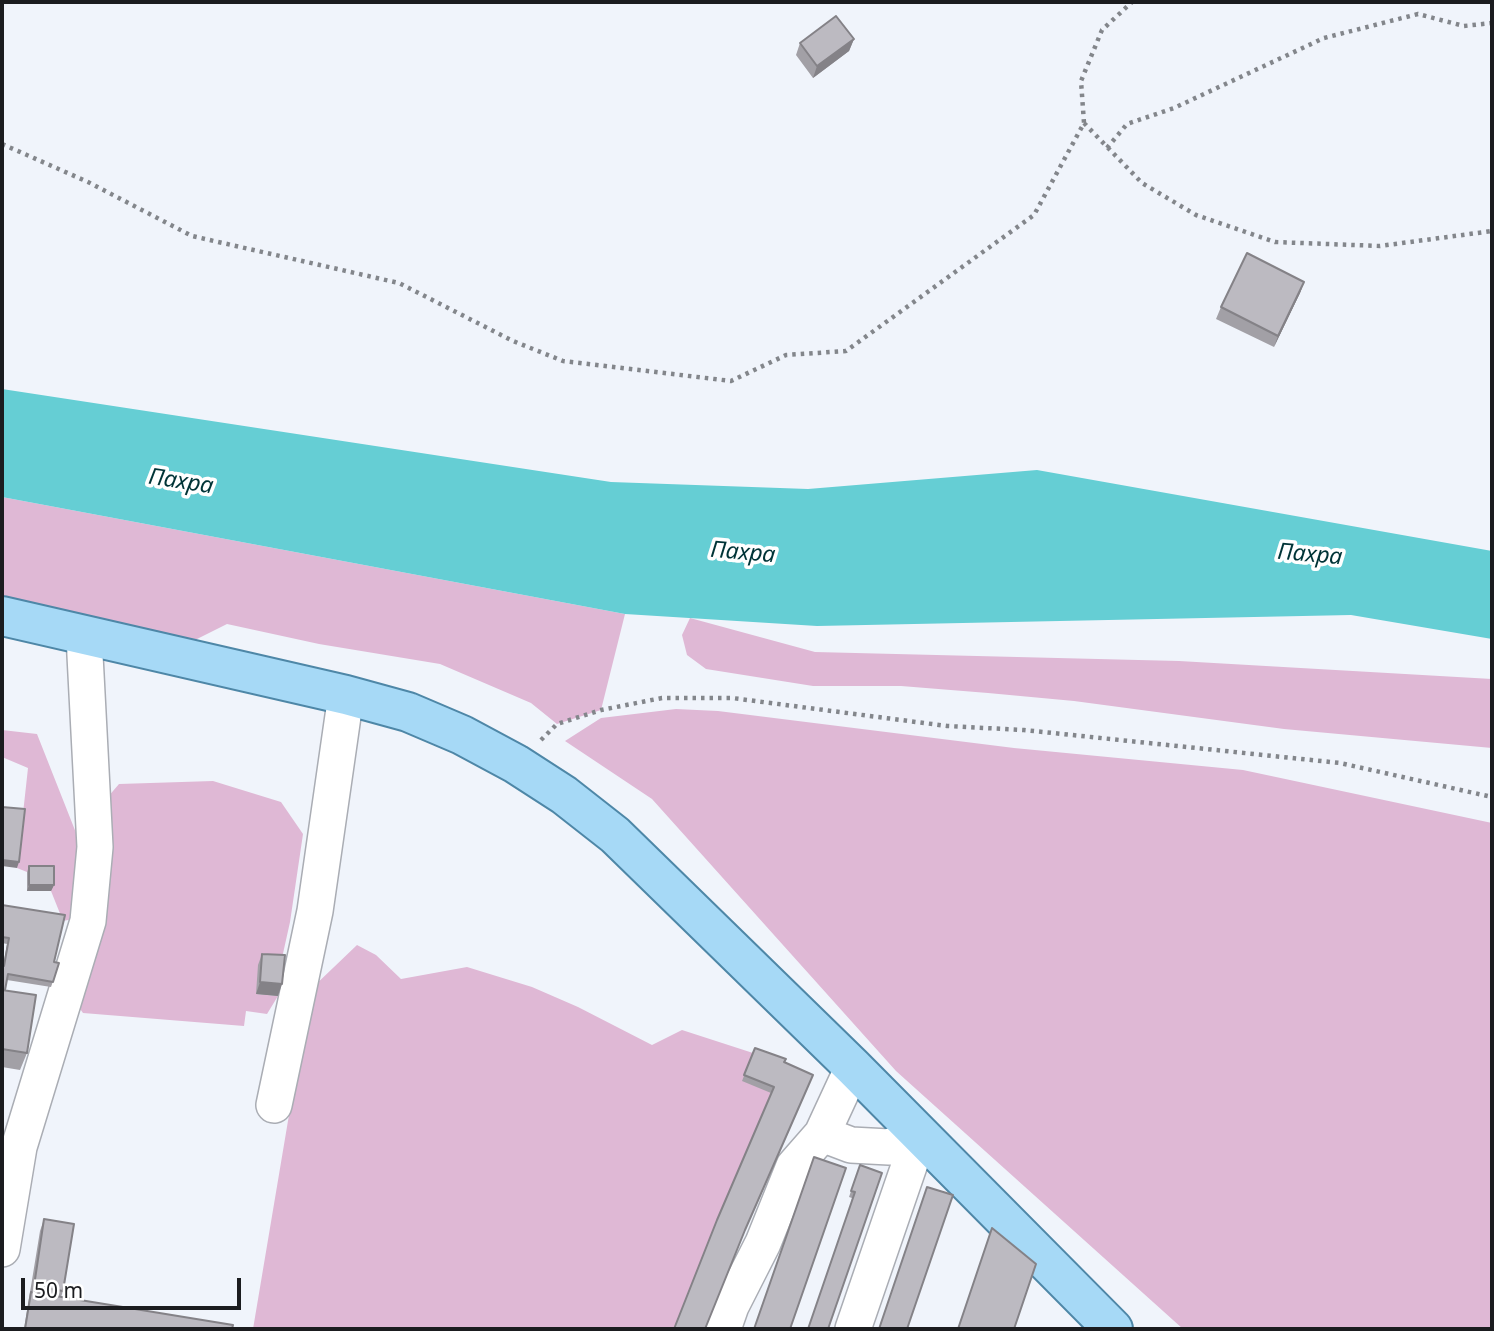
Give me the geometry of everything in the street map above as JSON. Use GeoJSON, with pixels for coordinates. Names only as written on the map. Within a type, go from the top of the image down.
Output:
{"type":"FeatureCollection","features":[{"type":"Feature","properties":{"kind":"main road"},"geometry":{"type":"LineString","coordinates":[[2,616],[85,652],[346,695],[408,712],[462,735],[564,794],[615,835],[853,1067],[1113,1329]]}},
{"type":"Feature","properties":{"kind":"lane"},"geometry":{"type":"LineString","coordinates":[[85,652],[112,702]]}},
{"type":"Feature","properties":{"kind":"lane"},"geometry":{"type":"LineString","coordinates":[[2,1249],[10,1145],[88,920],[95,847],[85,652]]}},
{"type":"Feature","properties":{"kind":"lane"},"geometry":{"type":"LineString","coordinates":[[274,1105],[315,911],[346,695]]}},
{"type":"Feature","properties":{"kind":"lane"},"geometry":{"type":"LineString","coordinates":[[723,1329],[731,1306],[763,1243],[794,1166],[822,1134],[853,1067]]}},
{"type":"Feature","properties":{"kind":"lane"},"geometry":{"type":"LineString","coordinates":[[822,1134],[851,1144],[889,1147],[920,1134]]}},
{"type":"Feature","properties":{"kind":"lane"},"geometry":{"type":"LineString","coordinates":[[853,1329],[920,1134]]}},
{"type":"Feature","properties":{"kind":"path"},"geometry":{"type":"LineString","coordinates":[[2,144],[88,181],[192,236],[399,283],[513,341],[563,361],[731,381],[786,355],[846,351],[1034,215],[1084,123],[1081,81],[1102,30],[1132,2]]}},
{"type":"Feature","properties":{"kind":"path"},"geometry":{"type":"LineString","coordinates":[[1107,148],[1127,124],[1174,108],[1324,38],[1418,14],[1464,26],[1492,23]]}},
{"type":"Feature","properties":{"kind":"path"},"geometry":{"type":"LineString","coordinates":[[1084,123],[1142,183],[1196,215],[1275,242],[1380,246],[1492,231]]}},
{"type":"Feature","properties":{"kind":"path"},"geometry":{"type":"LineString","coordinates":[[516,764],[557,724],[601,710],[663,698],[732,698],[947,726],[1024,730],[1340,763],[1492,797]]}},
{"type":"Feature","properties":{"kind":"shaded area"},"geometry":{"type":"Polygon","coordinates":[[[2,497],[625,614],[601,710],[557,724],[531,703],[440,664],[319,644],[227,624],[167,654],[2,616],[2,497]]]}},
{"type":"Feature","properties":{"kind":"shaded area"},"geometry":{"type":"Polygon","coordinates":[[[690,618],[815,652],[1179,661],[1492,679],[1492,748],[1284,729],[1074,701],[988,693],[901,686],[813,686],[706,669],[687,655],[682,635],[690,618]]]}},
{"type":"Feature","properties":{"kind":"shaded area"},"geometry":{"type":"Polygon","coordinates":[[[676,709],[718,711],[1014,748],[1243,770],[1492,823],[1492,1329],[1183,1329],[896,1071],[652,799],[565,741],[601,718],[676,709]]]}},
{"type":"Feature","properties":{"kind":"shaded area"},"geometry":{"type":"Polygon","coordinates":[[[2,730],[37,734],[82,848],[73,919],[63,921],[51,891],[51,872],[27,872],[17,868],[28,768],[2,757],[2,730]]]}},
{"type":"Feature","properties":{"kind":"shaded area"},"geometry":{"type":"Polygon","coordinates":[[[213,781],[281,802],[303,834],[290,922],[280,967],[256,994],[278,996],[267,1014],[246,1011],[244,1026],[83,1013],[78,1006],[107,798],[119,784],[213,781]]]}},
{"type":"Feature","properties":{"kind":"shaded area"},"geometry":{"type":"Polygon","coordinates":[[[357,945],[376,955],[401,979],[467,967],[532,987],[652,1045],[682,1030],[753,1053],[771,1093],[674,1329],[253,1329],[310,990],[357,945]]]}},
{"type":"Feature","properties":{"kind":"water","name":"Пахра"},"geometry":{"type":"Polygon","coordinates":[[[2,389],[611,482],[808,489],[1037,470],[1492,551],[1492,639],[1351,615],[817,626],[625,614],[2,497],[2,389]]]}},
{"type":"Feature","properties":{"kind":"building"},"geometry":{"type":"Polygon","coordinates":[[[836,16],[854,39],[817,66],[800,43],[836,16]]]}},
{"type":"Feature","properties":{"kind":"building"},"geometry":{"type":"Polygon","coordinates":[[[1247,253],[1304,282],[1278,336],[1221,307],[1247,253]]]}},
{"type":"Feature","properties":{"kind":"building"},"geometry":{"type":"Polygon","coordinates":[[[2,807],[25,809],[19,862],[2,860],[2,807]]]}},
{"type":"Feature","properties":{"kind":"building"},"geometry":{"type":"Polygon","coordinates":[[[29,866],[54,866],[54,885],[29,885],[29,866]]]}},
{"type":"Feature","properties":{"kind":"building"},"geometry":{"type":"Polygon","coordinates":[[[2,905],[65,915],[54,962],[59,963],[53,982],[8,974],[5,990],[2,990],[2,966],[9,938],[2,937],[2,905]]]}},
{"type":"Feature","properties":{"kind":"building"},"geometry":{"type":"Polygon","coordinates":[[[262,954],[285,955],[282,984],[260,982],[262,954]]]}},
{"type":"Feature","properties":{"kind":"building"},"geometry":{"type":"Polygon","coordinates":[[[2,990],[36,995],[27,1053],[2,1049],[2,990]]]}},
{"type":"Feature","properties":{"kind":"building"},"geometry":{"type":"Polygon","coordinates":[[[755,1048],[786,1059],[784,1062],[813,1075],[705,1329],[674,1329],[774,1087],[744,1075],[755,1048]]]}},
{"type":"Feature","properties":{"kind":"building"},"geometry":{"type":"Polygon","coordinates":[[[814,1157],[846,1168],[790,1329],[754,1329],[814,1157]]]}},
{"type":"Feature","properties":{"kind":"building"},"geometry":{"type":"Polygon","coordinates":[[[860,1165],[882,1173],[828,1329],[808,1329],[855,1192],[851,1191],[860,1165]]]}},
{"type":"Feature","properties":{"kind":"building"},"geometry":{"type":"Polygon","coordinates":[[[927,1187],[953,1195],[907,1329],[879,1329],[927,1187]]]}},
{"type":"Feature","properties":{"kind":"building"},"geometry":{"type":"Polygon","coordinates":[[[44,1219],[74,1224],[63,1291],[34,1286],[44,1219]]]}},
{"type":"Feature","properties":{"kind":"building"},"geometry":{"type":"Polygon","coordinates":[[[992,1228],[1036,1264],[1014,1329],[958,1329],[992,1228]]]}},
{"type":"Feature","properties":{"kind":"building"},"geometry":{"type":"Polygon","coordinates":[[[31,1292],[233,1325],[232,1329],[25,1329],[31,1292]]]}}]}
